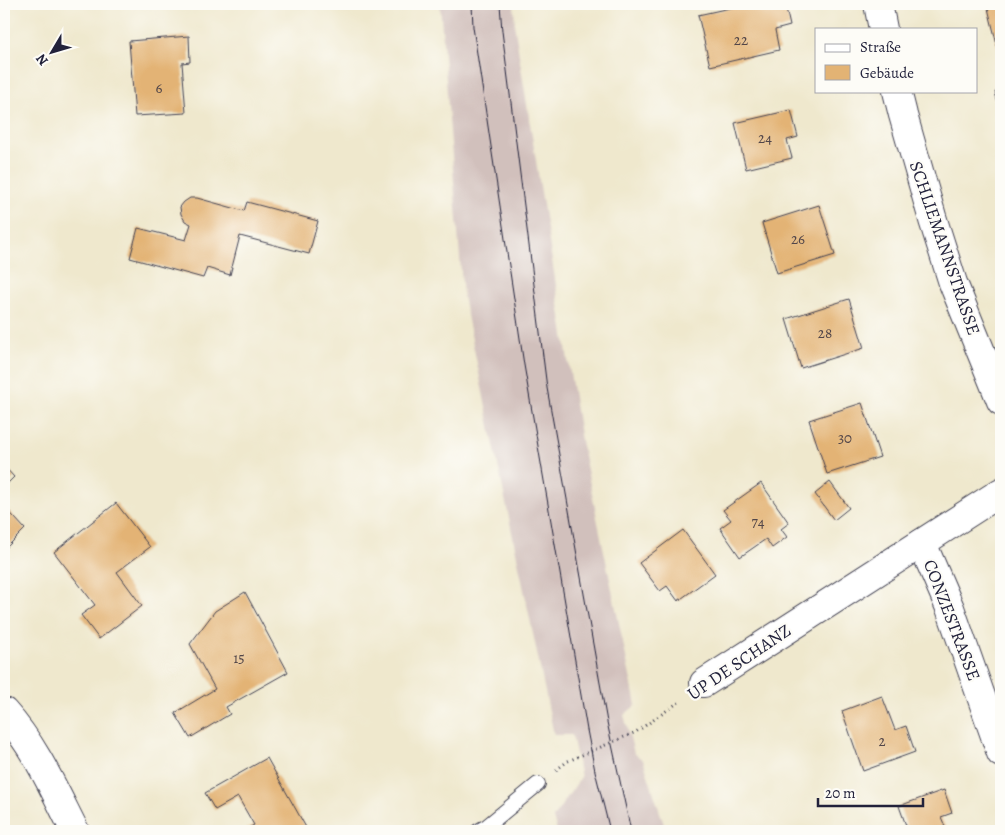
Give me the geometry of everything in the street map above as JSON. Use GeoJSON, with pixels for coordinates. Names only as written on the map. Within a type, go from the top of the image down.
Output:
{"type":"FeatureCollection","features":[{"type":"Feature","properties":{"kind":"street"},"geometry":{"type":"LineString","coordinates":[[878,4],[883,28]]}},
{"type":"Feature","properties":{"kind":"street","name":"SCHLIEMANNSTRASSE"},"geometry":{"type":"LineString","coordinates":[[897,92],[933,220],[953,283],[1001,402]]}},
{"type":"Feature","properties":{"kind":"street","name":"UP DE SCHANZ"},"geometry":{"type":"LineString","coordinates":[[704,683],[1001,492]]}},
{"type":"Feature","properties":{"kind":"street","name":"CONZESTRASSE"},"geometry":{"type":"LineString","coordinates":[[922,543],[950,608],[1001,753]]}},
{"type":"Feature","properties":{"kind":"street"},"geometry":{"type":"LineString","coordinates":[[4,712],[30,745],[75,831]]}},
{"type":"Feature","properties":{"kind":"lane"},"geometry":{"type":"LineString","coordinates":[[478,831],[487,826],[538,784]]}},
{"type":"Feature","properties":{"kind":"path","name":"UP DE SCHANZ"},"geometry":{"type":"LineString","coordinates":[[538,784],[568,761],[636,732],[704,683]]}},
{"type":"Feature","properties":{"kind":"shaded area"},"geometry":{"type":"Polygon","coordinates":[[[440,4],[514,4],[515,30],[581,441],[636,705],[624,715],[634,753],[643,760],[666,831],[557,831],[553,818],[581,777],[572,735],[554,735],[463,296],[440,4]]]}},
{"type":"Feature","properties":{"kind":"building"},"geometry":{"type":"Polygon","coordinates":[[[748,4],[785,4],[790,26],[775,30],[779,50],[710,66],[698,15],[748,4]]]}},
{"type":"Feature","properties":{"kind":"building"},"geometry":{"type":"Polygon","coordinates":[[[987,4],[1001,4],[1001,48],[998,49],[987,4]]]}},
{"type":"Feature","properties":{"kind":"building"},"geometry":{"type":"Polygon","coordinates":[[[189,36],[190,62],[182,63],[186,113],[135,116],[129,41],[189,36]]]}},
{"type":"Feature","properties":{"kind":"building"},"geometry":{"type":"Polygon","coordinates":[[[1001,91],[1001,116],[995,92],[1001,91]]]}},
{"type":"Feature","properties":{"kind":"building"},"geometry":{"type":"Polygon","coordinates":[[[791,110],[798,137],[787,140],[792,158],[746,169],[735,123],[791,110]]]}},
{"type":"Feature","properties":{"kind":"building"},"geometry":{"type":"Polygon","coordinates":[[[190,198],[197,198],[244,211],[247,202],[318,221],[309,254],[240,236],[230,275],[207,268],[203,278],[130,258],[138,228],[186,240],[191,224],[185,221],[180,207],[190,198]]]}},
{"type":"Feature","properties":{"kind":"building"},"geometry":{"type":"Polygon","coordinates":[[[819,205],[835,255],[777,273],[762,223],[819,205]]]}},
{"type":"Feature","properties":{"kind":"building"},"geometry":{"type":"Polygon","coordinates":[[[849,299],[864,348],[801,368],[786,319],[849,299]]]}},
{"type":"Feature","properties":{"kind":"building"},"geometry":{"type":"Polygon","coordinates":[[[862,403],[880,457],[827,474],[809,420],[862,403]]]}},
{"type":"Feature","properties":{"kind":"building"},"geometry":{"type":"Polygon","coordinates":[[[4,466],[14,477],[4,487],[4,466]]]}},
{"type":"Feature","properties":{"kind":"building"},"geometry":{"type":"Polygon","coordinates":[[[830,482],[849,508],[834,520],[815,494],[830,482]]]}},
{"type":"Feature","properties":{"kind":"building"},"geometry":{"type":"Polygon","coordinates":[[[761,483],[789,523],[781,529],[787,537],[772,548],[766,539],[740,557],[720,528],[731,520],[723,510],[761,483]]]}},
{"type":"Feature","properties":{"kind":"building"},"geometry":{"type":"Polygon","coordinates":[[[116,503],[150,547],[117,572],[142,606],[99,639],[81,615],[95,605],[54,552],[116,503]]]}},
{"type":"Feature","properties":{"kind":"building"},"geometry":{"type":"Polygon","coordinates":[[[4,506],[25,529],[4,550],[4,506]]]}},
{"type":"Feature","properties":{"kind":"building"},"geometry":{"type":"Polygon","coordinates":[[[683,530],[715,574],[678,601],[667,586],[660,591],[639,563],[683,530]]]}},
{"type":"Feature","properties":{"kind":"building"},"geometry":{"type":"Polygon","coordinates":[[[245,592],[288,672],[226,707],[230,714],[190,738],[175,713],[215,689],[190,644],[215,611],[245,592]]]}},
{"type":"Feature","properties":{"kind":"building"},"geometry":{"type":"Polygon","coordinates":[[[882,696],[895,730],[906,726],[915,752],[863,771],[842,711],[882,696]]]}},
{"type":"Feature","properties":{"kind":"building"},"geometry":{"type":"Polygon","coordinates":[[[267,758],[308,831],[243,831],[254,825],[238,797],[215,810],[205,793],[267,758]]]}},
{"type":"Feature","properties":{"kind":"building"},"geometry":{"type":"Polygon","coordinates":[[[944,790],[952,813],[941,817],[947,831],[908,831],[899,806],[944,790]]]}},
{"type":"Feature","properties":{"kind":"tram line"},"geometry":{"type":"LineString","coordinates":[[472,4],[473,27],[524,365],[587,730],[610,831]]}},
{"type":"Feature","properties":{"kind":"tram line"},"geometry":{"type":"LineString","coordinates":[[500,4],[547,388],[607,722],[631,831]]}}]}
